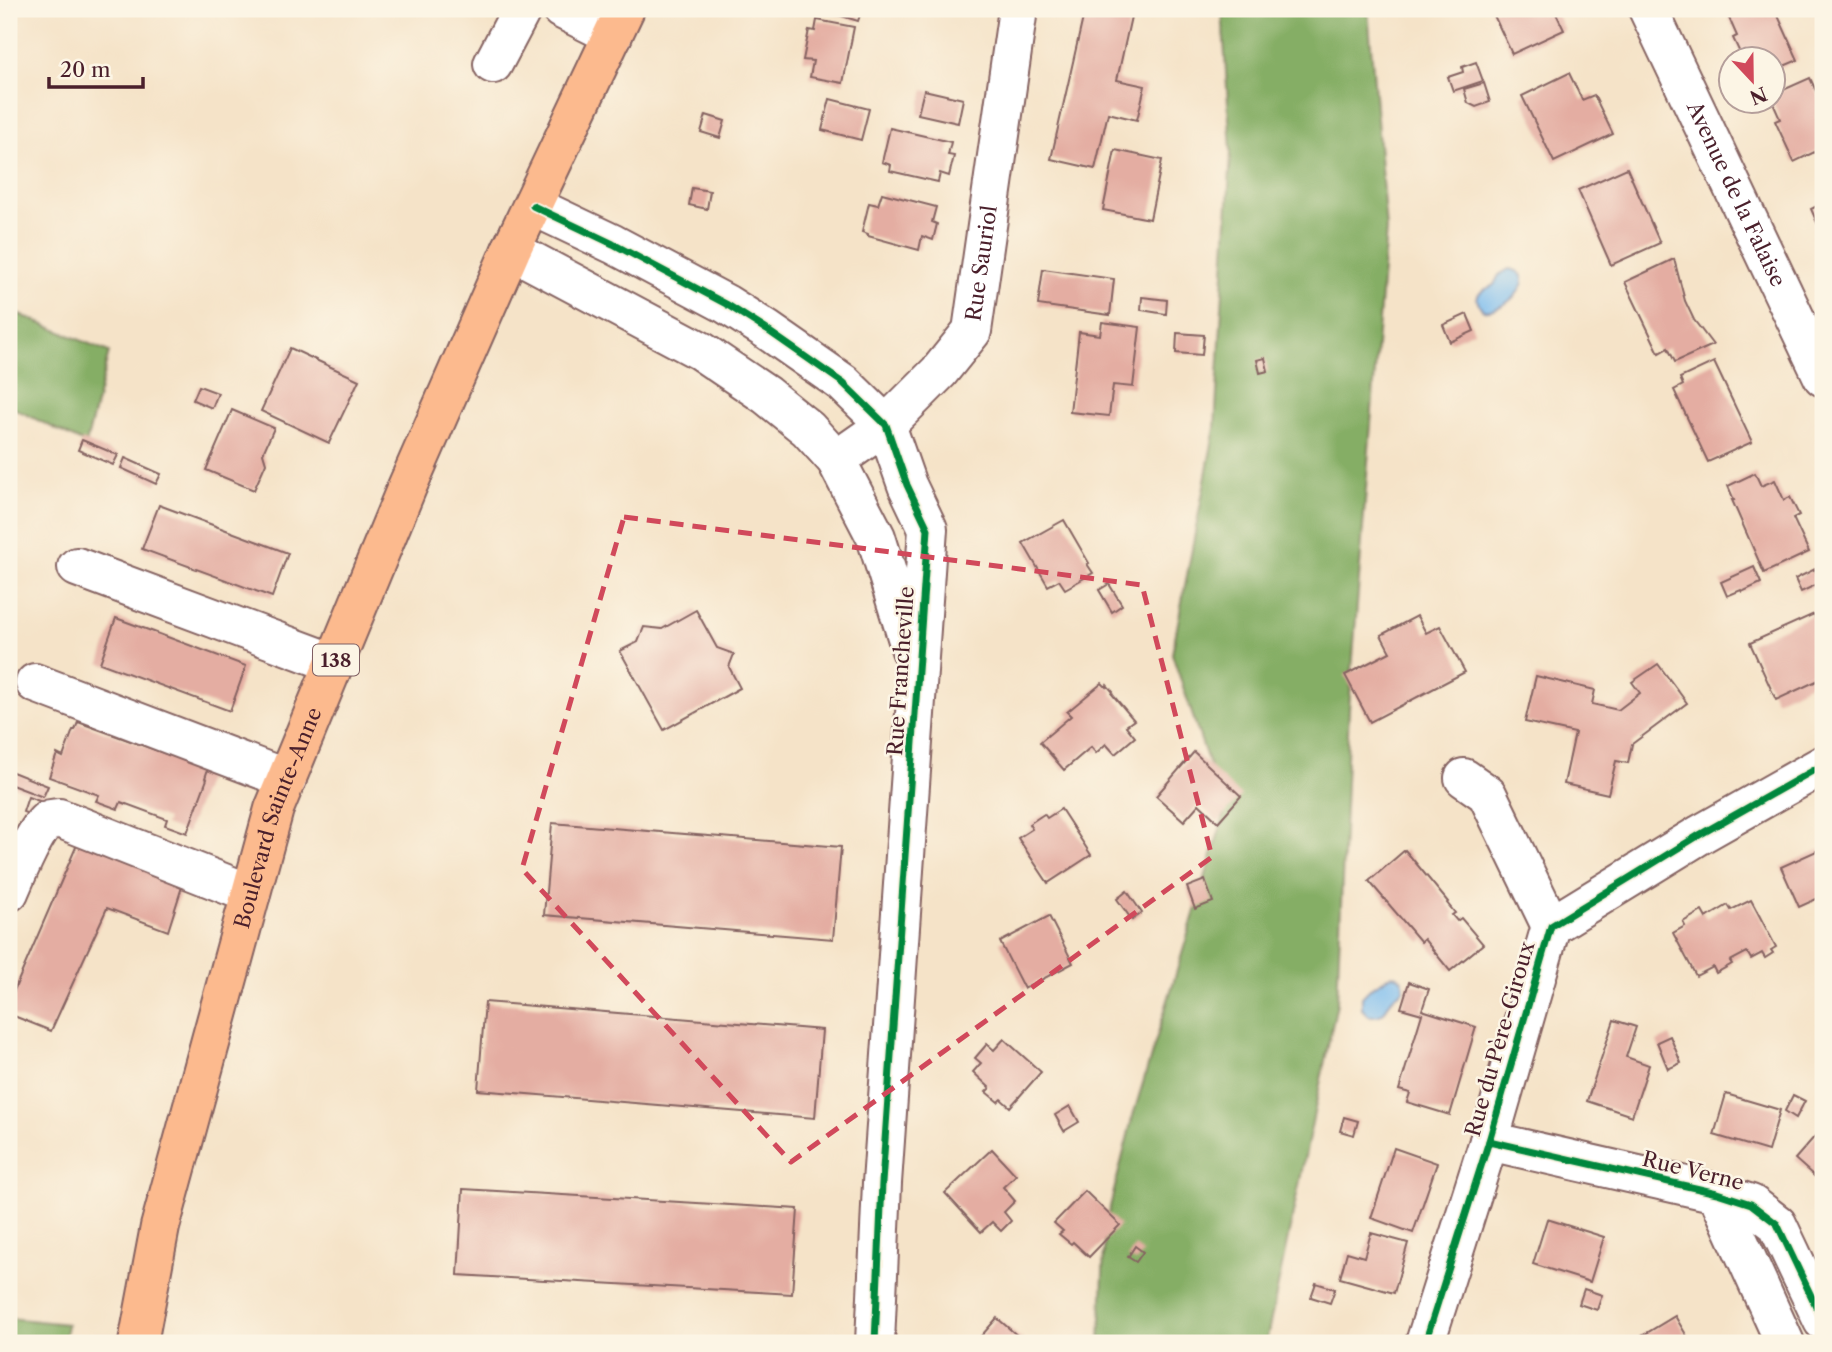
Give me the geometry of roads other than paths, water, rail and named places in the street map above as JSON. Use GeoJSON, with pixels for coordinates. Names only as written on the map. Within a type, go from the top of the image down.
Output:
{"type":"FeatureCollection","features":[{"type":"Feature","properties":{"kind":"main road","name":"Boulevard Sainte-Anne"},"geometry":{"type":"LineString","coordinates":[[138,1343],[160,1227],[274,809],[407,487],[511,250],[619,22]]}},
{"type":"Feature","properties":{"kind":"street"},"geometry":{"type":"LineString","coordinates":[[493,64],[522,9]]}},
{"type":"Feature","properties":{"kind":"street"},"geometry":{"type":"LineString","coordinates":[[561,9],[619,22]]}},
{"type":"Feature","properties":{"kind":"street","name":"Rue Sauriol"},"geometry":{"type":"LineString","coordinates":[[836,460],[886,425],[939,372],[972,331],[1018,9]]}},
{"type":"Feature","properties":{"kind":"street","name":"Avenue de la Falaise"},"geometry":{"type":"LineString","coordinates":[[1648,9],[1820,361]]}},
{"type":"Feature","properties":{"kind":"street","name":"Rue Francheville"},"geometry":{"type":"LineString","coordinates":[[533,206],[613,244],[726,304],[843,383],[886,425],[907,485],[928,530],[882,1183],[875,1343]]}},
{"type":"Feature","properties":{"kind":"street","name":"Rue Francheville"},"geometry":{"type":"LineString","coordinates":[[511,250],[701,351],[766,395],[808,429],[836,460],[876,537],[918,676]]}},
{"type":"Feature","properties":{"kind":"street"},"geometry":{"type":"LineString","coordinates":[[77,567],[334,663]]}},
{"type":"Feature","properties":{"kind":"street"},"geometry":{"type":"LineString","coordinates":[[35,683],[286,779]]}},
{"type":"Feature","properties":{"kind":"street","name":"Rue du Père-Giroux"},"geometry":{"type":"LineString","coordinates":[[1425,1343],[1489,1141],[1551,926],[1700,834],[1823,765]]}},
{"type":"Feature","properties":{"kind":"street"},"geometry":{"type":"LineString","coordinates":[[1464,778],[1486,794],[1551,926]]}},
{"type":"Feature","properties":{"kind":"street"},"geometry":{"type":"LineString","coordinates":[[9,892],[23,858],[44,823],[51,818],[59,818],[251,894]]}},
{"type":"Feature","properties":{"kind":"street","name":"Rue Verne"},"geometry":{"type":"LineString","coordinates":[[1489,1141],[1717,1193],[1751,1204],[1777,1224],[1823,1321]]}},
{"type":"Feature","properties":{"kind":"street","name":"Rue Verne"},"geometry":{"type":"LineString","coordinates":[[1717,1193],[1786,1343]]}},
{"type":"Feature","properties":{"kind":"water"},"geometry":{"type":"Polygon","coordinates":[[[1509,269],[1519,272],[1523,278],[1517,293],[1501,306],[1483,310],[1477,297],[1494,285],[1499,275],[1509,269]]]}},
{"type":"Feature","properties":{"kind":"water"},"geometry":{"type":"Polygon","coordinates":[[[1392,975],[1402,979],[1403,990],[1393,998],[1383,1013],[1369,1016],[1362,1009],[1362,997],[1392,975]]]}}]}
